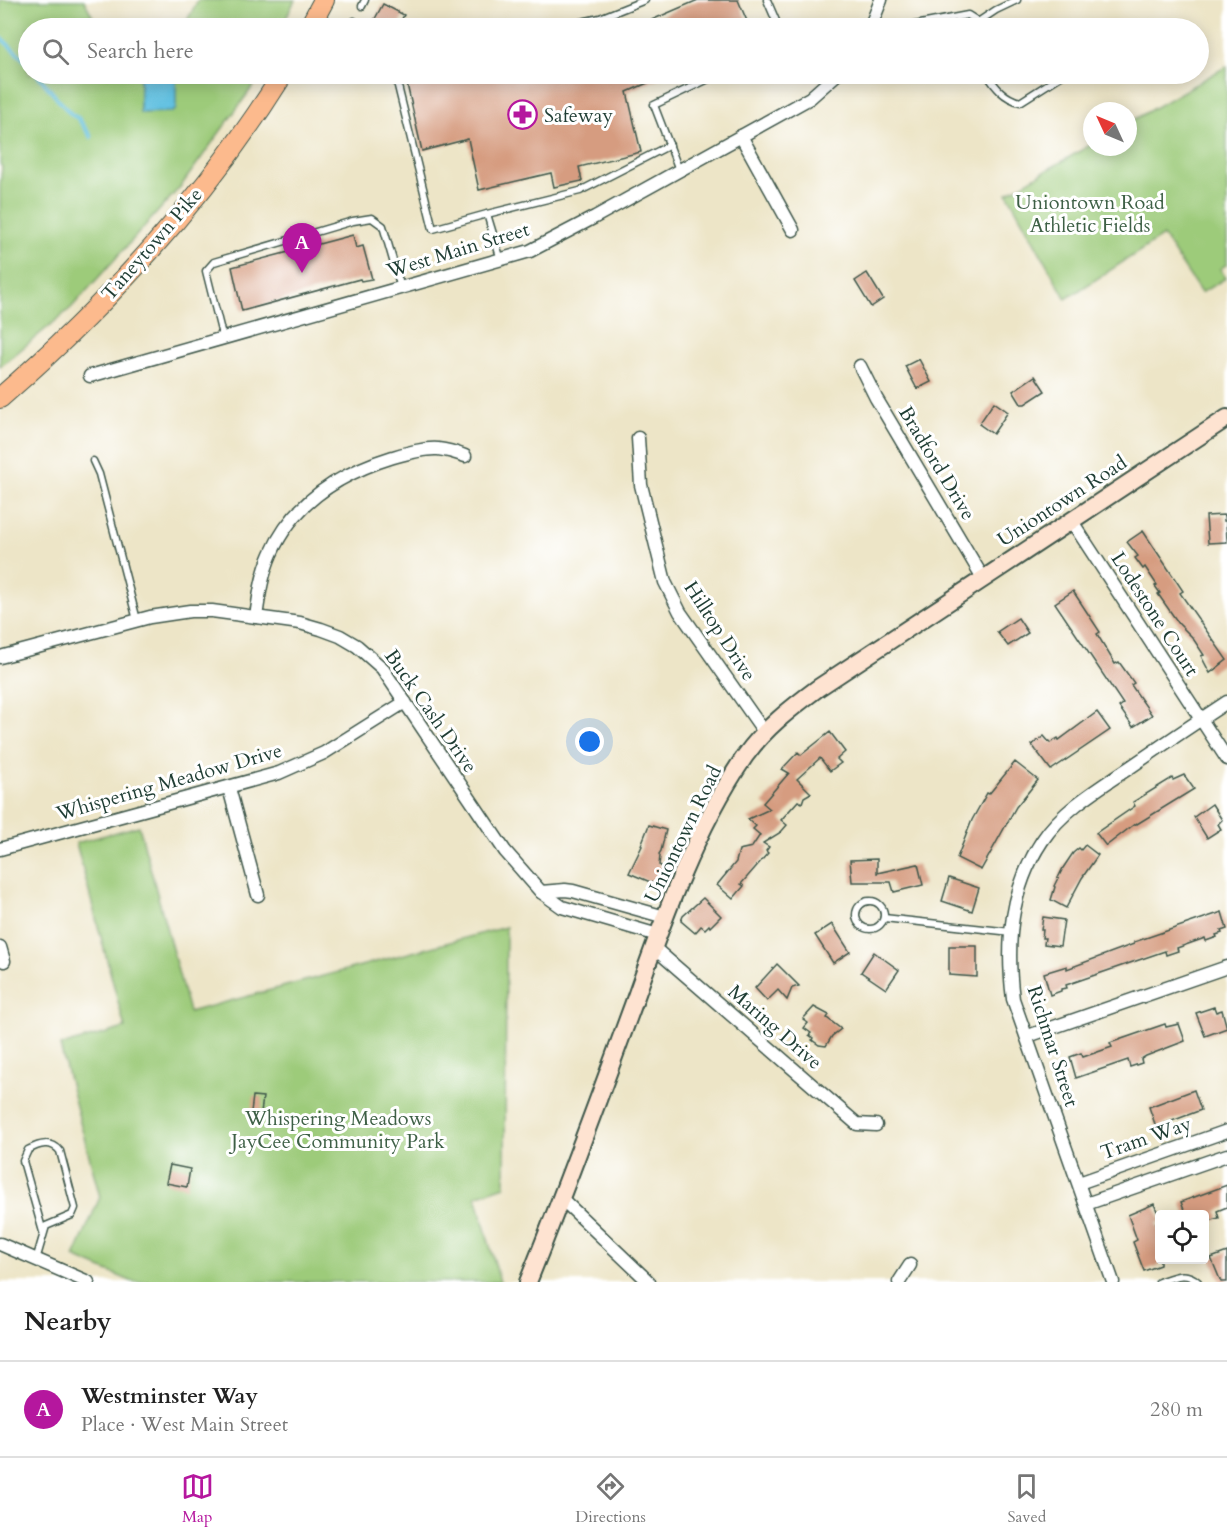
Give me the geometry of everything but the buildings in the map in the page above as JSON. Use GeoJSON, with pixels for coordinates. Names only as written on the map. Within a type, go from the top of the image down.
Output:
{"type":"FeatureCollection","features":[{"type":"Feature","properties":{"kind":"highway"},"geometry":{"type":"LineString","coordinates":[[314,18],[324,0]]}},
{"type":"Feature","properties":{"kind":"highway","name":"Taneytown Pike"},"geometry":{"type":"LineString","coordinates":[[0,398],[79,326],[136,267],[225,160],[276,84]]}},
{"type":"Feature","properties":{"kind":"main road","name":"Uniontown Road"},"geometry":{"type":"LineString","coordinates":[[528,1282],[562,1199],[665,917],[685,869],[717,805],[746,755],[781,717],[818,688],[1227,418]]}},
{"type":"Feature","properties":{"kind":"street"},"geometry":{"type":"LineString","coordinates":[[874,18],[881,0]]}},
{"type":"Feature","properties":{"kind":"street","name":"West Main Street"},"geometry":{"type":"LineString","coordinates":[[90,376],[530,251],[810,98],[826,84]]}},
{"type":"Feature","properties":{"kind":"street"},"geometry":{"type":"LineString","coordinates":[[741,136],[793,230]]}},
{"type":"Feature","properties":{"kind":"street","name":"Bradford Drive"},"geometry":{"type":"LineString","coordinates":[[860,366],[876,398],[983,578]]}},
{"type":"Feature","properties":{"kind":"street","name":"Hilltop Drive"},"geometry":{"type":"LineString","coordinates":[[638,438],[641,485],[665,582],[680,612],[765,733]]}},
{"type":"Feature","properties":{"kind":"street"},"geometry":{"type":"LineString","coordinates":[[256,617],[265,572],[279,539],[299,512],[325,488],[361,468],[404,454],[438,449],[465,456]]}},
{"type":"Feature","properties":{"kind":"street","name":"Lodestone Court"},"geometry":{"type":"LineString","coordinates":[[1071,520],[1227,759]]}},
{"type":"Feature","properties":{"kind":"street","name":"Buck Cash Drive"},"geometry":{"type":"LineString","coordinates":[[0,657],[137,620],[190,611],[212,611],[300,623],[340,636],[363,651],[382,668],[505,851],[541,892],[562,907],[656,941]]}},
{"type":"Feature","properties":{"kind":"street","name":"Whispering Meadow Drive"},"geometry":{"type":"LineString","coordinates":[[0,849],[269,777],[324,753],[405,702]]}},
{"type":"Feature","properties":{"kind":"street","name":"Richmar Street"},"geometry":{"type":"LineString","coordinates":[[1113,1282],[1014,999],[1009,965],[1013,906],[1026,871],[1042,841],[1060,820],[1103,786],[1227,702]]}},
{"type":"Feature","properties":{"kind":"street"},"geometry":{"type":"LineString","coordinates":[[229,788],[258,895]]}},
{"type":"Feature","properties":{"kind":"street"},"geometry":{"type":"LineString","coordinates":[[541,892],[573,891],[665,917]]}},
{"type":"Feature","properties":{"kind":"street","name":"Maring Drive"},"geometry":{"type":"LineString","coordinates":[[656,941],[857,1124],[876,1125]]}},
{"type":"Feature","properties":{"kind":"street"},"geometry":{"type":"LineString","coordinates":[[0,947],[4,961]]}},
{"type":"Feature","properties":{"kind":"street"},"geometry":{"type":"LineString","coordinates":[[1028,1036],[1227,967]]}},
{"type":"Feature","properties":{"kind":"street","name":"Tram Way"},"geometry":{"type":"LineString","coordinates":[[1079,1183],[1227,1131]]}},
{"type":"Feature","properties":{"kind":"street"},"geometry":{"type":"LineString","coordinates":[[1086,1204],[1227,1155]]}},
{"type":"Feature","properties":{"kind":"street"},"geometry":{"type":"LineString","coordinates":[[562,1199],[649,1282]]}},
{"type":"Feature","properties":{"kind":"street"},"geometry":{"type":"LineString","coordinates":[[0,1244],[88,1282]]}},
{"type":"Feature","properties":{"kind":"street"},"geometry":{"type":"LineString","coordinates":[[899,1282],[910,1265]]}},
{"type":"Feature","properties":{"kind":"lane"},"geometry":{"type":"LineString","coordinates":[[600,18],[645,0]]}},
{"type":"Feature","properties":{"kind":"lane"},"geometry":{"type":"LineString","coordinates":[[766,0],[774,18]]}},
{"type":"Feature","properties":{"kind":"lane"},"geometry":{"type":"LineString","coordinates":[[985,18],[1017,0]]}},
{"type":"Feature","properties":{"kind":"lane"},"geometry":{"type":"LineString","coordinates":[[952,18],[968,15],[973,18]]}},
{"type":"Feature","properties":{"kind":"lane"},"geometry":{"type":"LineString","coordinates":[[397,84],[433,229],[580,191],[670,146]]}},
{"type":"Feature","properties":{"kind":"lane"},"geometry":{"type":"LineString","coordinates":[[679,170],[654,105],[698,84]]}},
{"type":"Feature","properties":{"kind":"lane"},"geometry":{"type":"LineString","coordinates":[[994,84],[1010,100],[1020,102],[1048,84]]}},
{"type":"Feature","properties":{"kind":"lane"},"geometry":{"type":"LineString","coordinates":[[487,214],[502,260]]}},
{"type":"Feature","properties":{"kind":"lane"},"geometry":{"type":"LineString","coordinates":[[223,339],[206,271],[214,262],[353,221],[372,218],[383,226],[401,289]]}},
{"type":"Feature","properties":{"kind":"lane"},"geometry":{"type":"LineString","coordinates":[[93,461],[99,474],[137,620]]}},
{"type":"Feature","properties":{"kind":"lane"},"geometry":{"type":"LineString","coordinates":[[872,901],[880,905],[884,918],[875,928],[866,928],[858,923],[856,914],[859,905],[872,901]]}},
{"type":"Feature","properties":{"kind":"lane"},"geometry":{"type":"LineString","coordinates":[[884,918],[1012,932]]}},
{"type":"Feature","properties":{"kind":"lane"},"geometry":{"type":"LineString","coordinates":[[36,1260],[43,1232],[50,1223],[72,1215],[75,1208],[60,1151],[47,1144],[28,1150],[23,1158],[43,1232]]}},
{"type":"Feature","properties":{"kind":"lane"},"geometry":{"type":"LineString","coordinates":[[1159,1282],[1187,1275],[1198,1282]]}},
{"type":"Feature","properties":{"kind":"green space"},"geometry":{"type":"Polygon","coordinates":[[[0,0],[84,0],[93,18],[18,18],[18,84],[140,84],[140,113],[175,109],[176,84],[255,84],[181,186],[71,308],[0,367],[0,186],[2,167],[0,164],[0,0]]]}},
{"type":"Feature","properties":{"kind":"green space"},"geometry":{"type":"Polygon","coordinates":[[[198,0],[295,0],[286,18],[188,18],[198,0]]]}},
{"type":"Feature","properties":{"kind":"green space","name":"Uniontown Road Athletic Fields"},"geometry":{"type":"Polygon","coordinates":[[[1227,66],[1227,264],[1220,269],[1226,278],[1201,293],[1163,236],[1066,299],[1007,193],[1083,149],[1083,156],[1137,156],[1137,118],[1196,84],[1209,84],[1209,76],[1227,66]]]}},
{"type":"Feature","properties":{"kind":"green space","name":"Whispering Meadows JayCee Community Park"},"geometry":{"type":"Polygon","coordinates":[[[139,826],[189,1012],[506,927],[505,1186],[476,1196],[500,1282],[133,1282],[74,1257],[100,1197],[60,1046],[125,1028],[76,843],[139,826]]]}},
{"type":"Feature","properties":{"kind":"water"},"geometry":{"type":"Polygon","coordinates":[[[140,84],[176,84],[176,109],[172,112],[140,113],[140,84]]]}},
{"type":"Feature","properties":{"kind":"waterway"},"geometry":{"type":"LineString","coordinates":[[0,37],[18,54]]}},
{"type":"Feature","properties":{"kind":"waterway"},"geometry":{"type":"LineString","coordinates":[[45,84],[72,115],[78,118],[91,137]]}},
{"type":"Feature","properties":{"kind":"place","name":"Safeway"},"geometry":{"type":"Point","coordinates":[523,115]}},
{"type":"Feature","properties":{"kind":"place","name":"Westminster Way"},"geometry":{"type":"Point","coordinates":[302,273]}}]}
